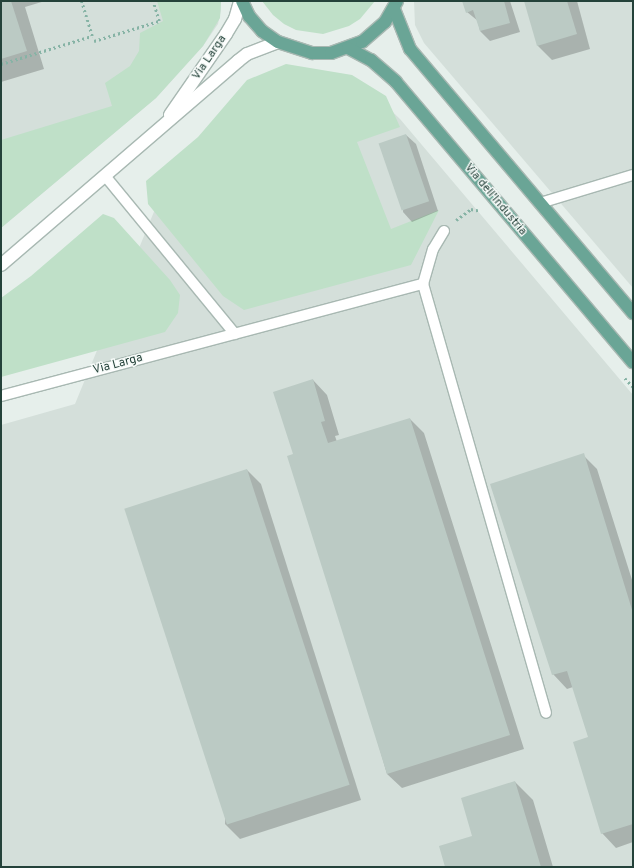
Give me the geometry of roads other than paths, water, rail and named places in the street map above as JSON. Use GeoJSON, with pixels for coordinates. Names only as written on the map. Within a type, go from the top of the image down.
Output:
{"type":"FeatureCollection","features":[{"type":"Feature","properties":{"kind":"main road"},"geometry":{"type":"LineString","coordinates":[[241,1],[258,26],[278,42],[312,53],[331,53],[348,48],[374,33],[395,5]]}},
{"type":"Feature","properties":{"kind":"main road","name":"Via Larga"},"geometry":{"type":"LineString","coordinates":[[159,131],[226,34],[235,19],[241,1]]}},
{"type":"Feature","properties":{"kind":"main road"},"geometry":{"type":"LineString","coordinates":[[395,5],[410,49],[633,313]]}},
{"type":"Feature","properties":{"kind":"main road","name":"Via Larga"},"geometry":{"type":"LineString","coordinates":[[1,265],[106,177],[247,54],[278,42]]}},
{"type":"Feature","properties":{"kind":"main road","name":"Via dell'Industria"},"geometry":{"type":"LineString","coordinates":[[348,48],[371,60],[396,82],[633,362]]}},
{"type":"Feature","properties":{"kind":"lane"},"geometry":{"type":"LineString","coordinates":[[540,203],[633,175]]}},
{"type":"Feature","properties":{"kind":"lane"},"geometry":{"type":"LineString","coordinates":[[106,177],[235,334]]}},
{"type":"Feature","properties":{"kind":"lane"},"geometry":{"type":"LineString","coordinates":[[444,231],[433,249],[423,284],[546,712]]}},
{"type":"Feature","properties":{"kind":"lane","name":"Via Larga"},"geometry":{"type":"LineString","coordinates":[[1,396],[423,284]]}}]}
